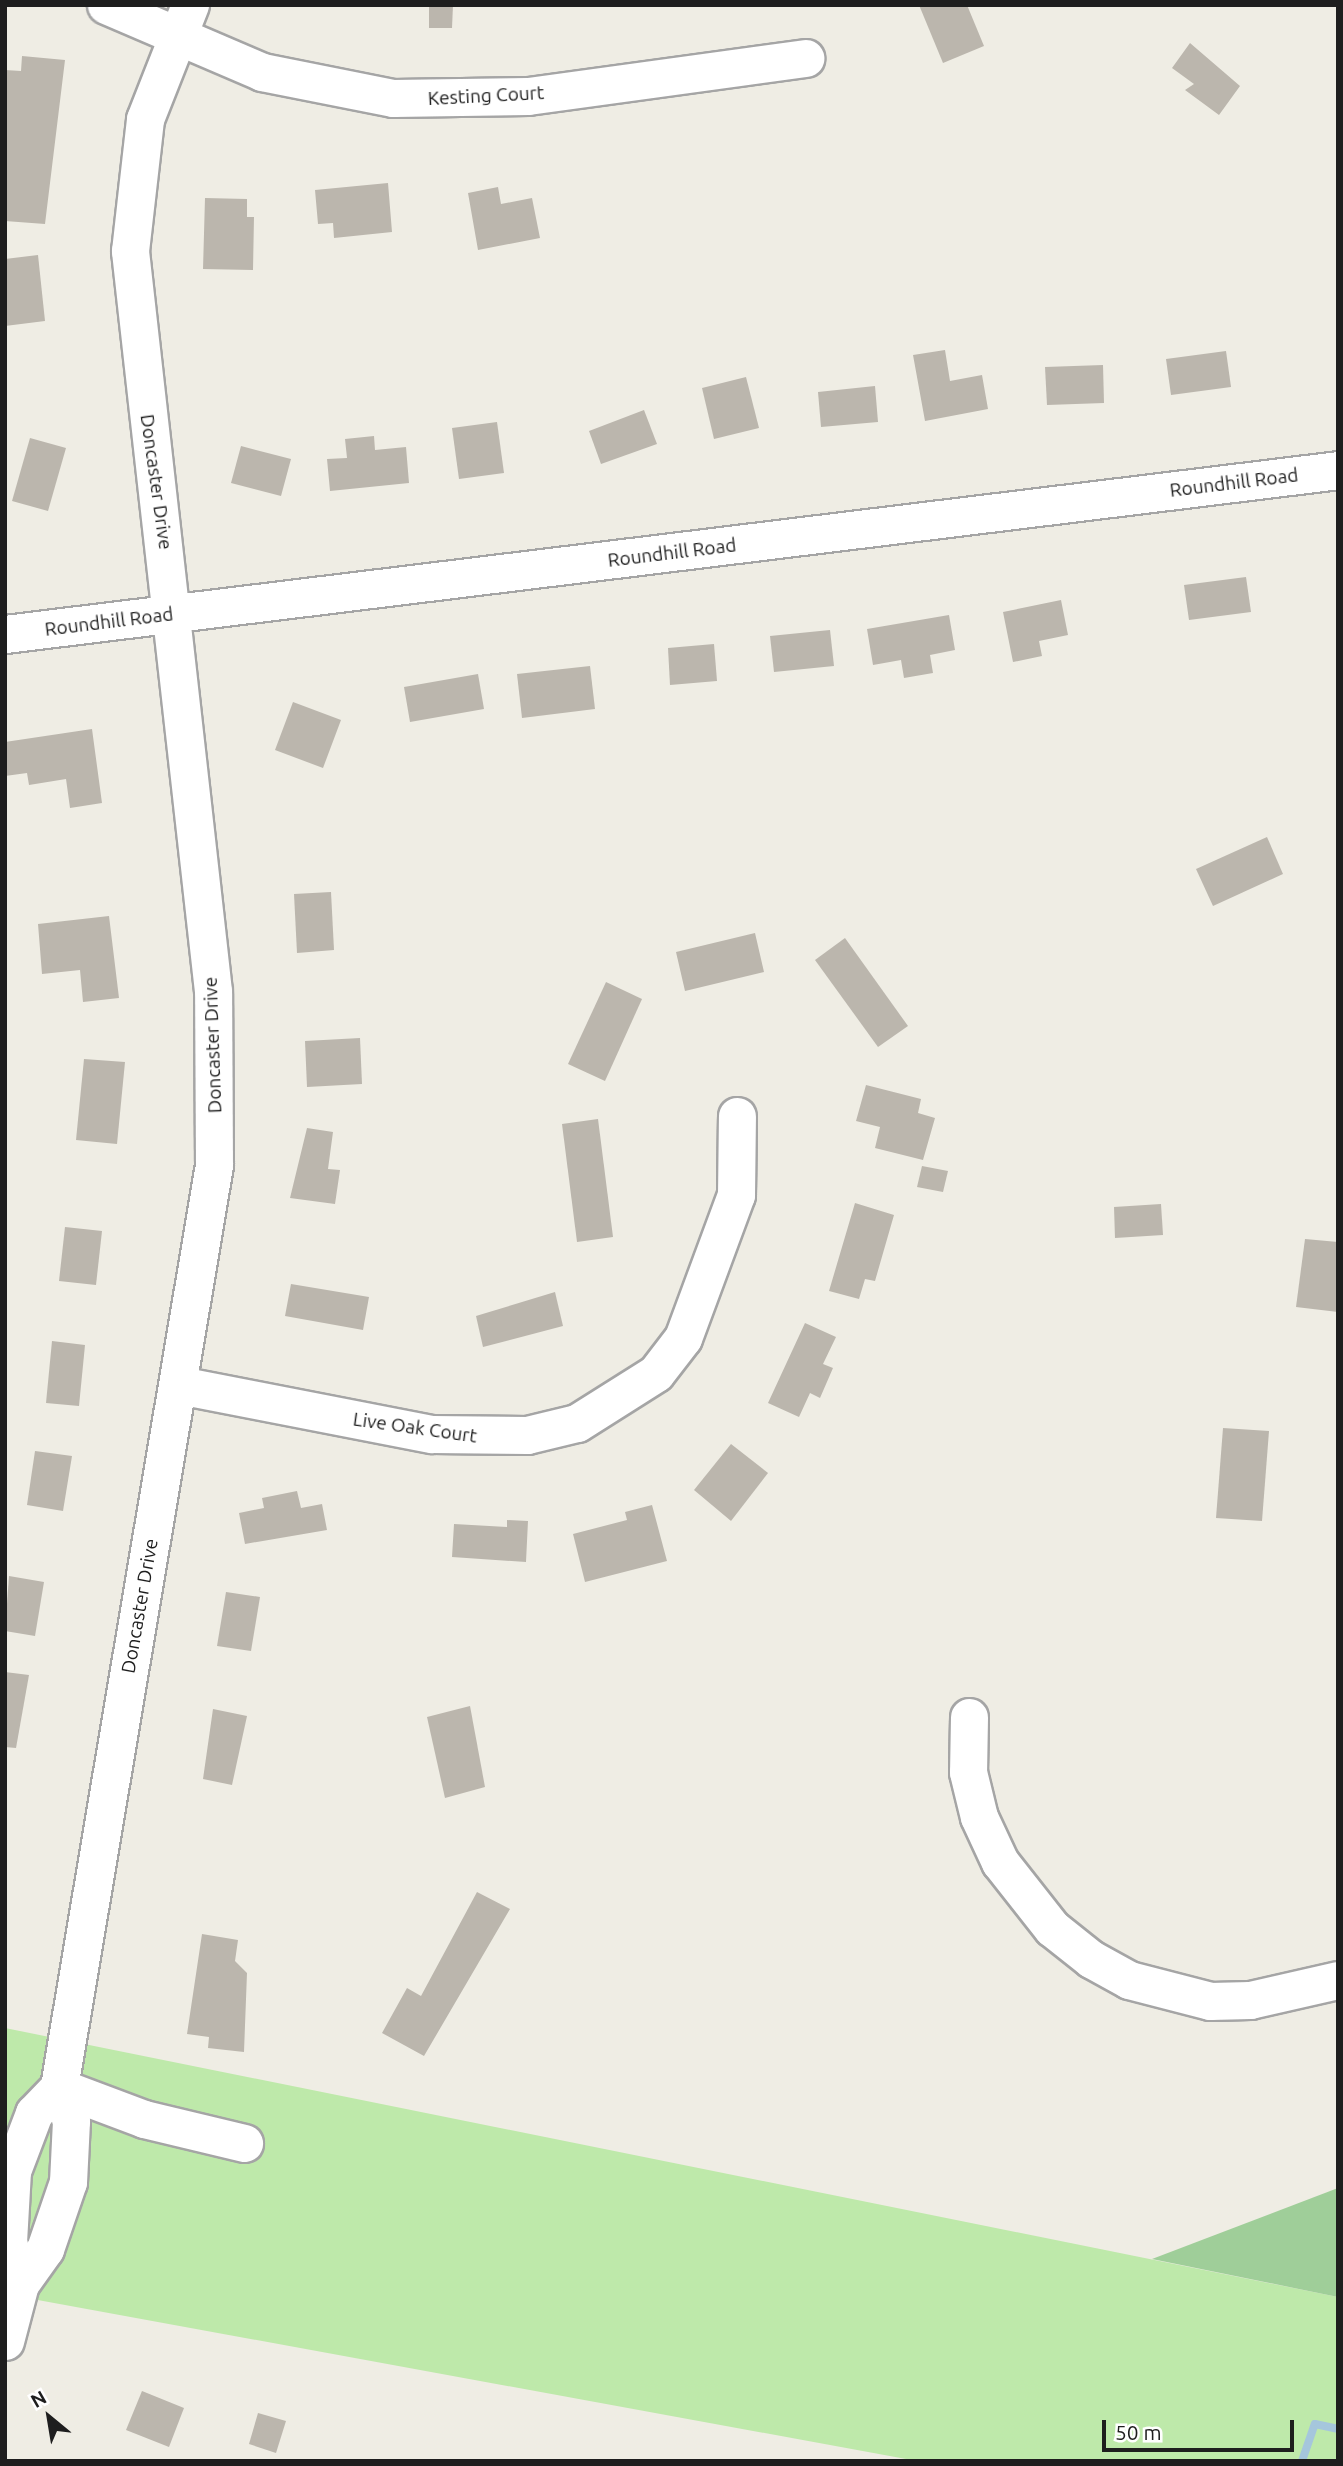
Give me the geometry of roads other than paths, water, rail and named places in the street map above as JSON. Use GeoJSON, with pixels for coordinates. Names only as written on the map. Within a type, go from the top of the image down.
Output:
{"type":"FeatureCollection","features":[{"type":"Feature","properties":{"kind":"street","name":"Kesting Court"},"geometry":{"type":"LineString","coordinates":[[106,5],[182,21],[262,72],[311,83],[452,102],[805,58]]}},
{"type":"Feature","properties":{"kind":"street","name":"Doncaster Drive"},"geometry":{"type":"LineString","coordinates":[[19,2284],[45,2249],[68,2182],[71,2121],[59,2087],[214,1165],[218,1076],[173,615],[130,251],[145,120],[182,21]]}},
{"type":"Feature","properties":{"kind":"street","name":"Roundhill Road"},"geometry":{"type":"LineString","coordinates":[[5,634],[1338,470]]}},
{"type":"Feature","properties":{"kind":"street","name":"Live Oak Court"},"geometry":{"type":"LineString","coordinates":[[179,1385],[432,1434],[527,1435],[577,1423],[656,1373],[683,1338],[737,1195],[737,1116]]}},
{"type":"Feature","properties":{"kind":"street"},"geometry":{"type":"LineString","coordinates":[[969,1717],[968,1772],[979,1817],[1000,1862],[1052,1928],[1091,1959],[1129,1980],[1210,2001],[1262,1998],[1338,1980]]}},
{"type":"Feature","properties":{"kind":"street"},"geometry":{"type":"LineString","coordinates":[[5,2341],[19,2284],[8,2242],[12,2171],[33,2113],[59,2087],[144,2119],[244,2143]]}},
{"type":"Feature","properties":{"kind":"waterway"},"geometry":{"type":"LineString","coordinates":[[1302,2461],[1315,2424],[1338,2429]]}}]}
